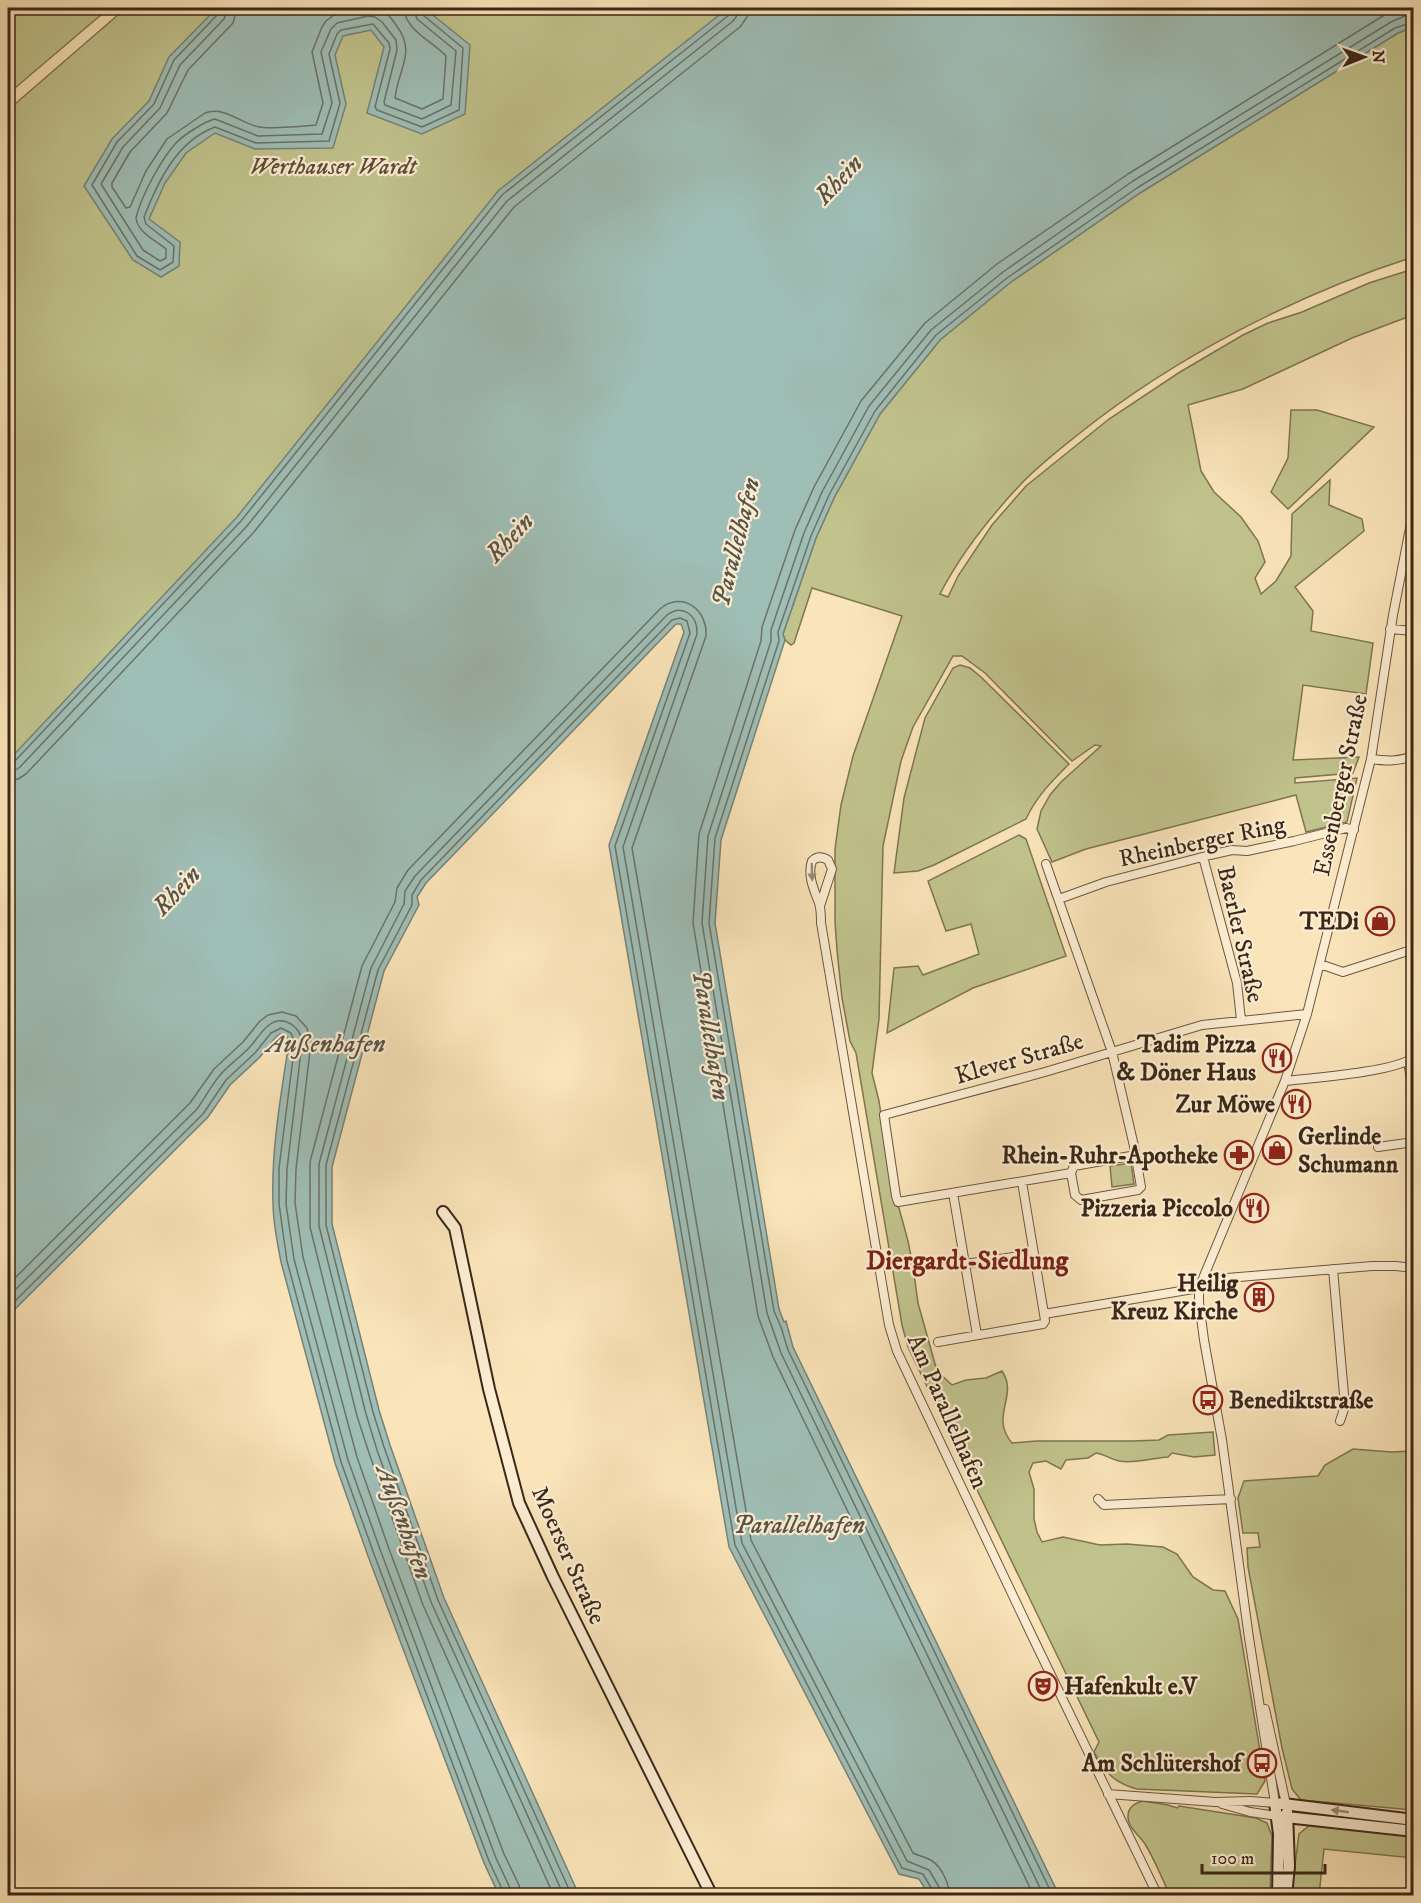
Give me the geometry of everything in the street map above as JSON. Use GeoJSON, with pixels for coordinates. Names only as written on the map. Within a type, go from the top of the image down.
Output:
{"type":"FeatureCollection","features":[{"type":"Feature","properties":{"kind":"street","name":"Essenberger Straße"},"geometry":{"type":"LineString","coordinates":[[1286,1896],[1289,1866],[1283,1816],[1256,1679],[1222,1440],[1203,1340],[1198,1302],[1199,1288],[1285,1081],[1307,1014],[1371,759],[1390,628],[1413,508]]}},
{"type":"Feature","properties":{"kind":"street"},"geometry":{"type":"LineString","coordinates":[[1390,628],[1413,631]]}},
{"type":"Feature","properties":{"kind":"street"},"geometry":{"type":"LineString","coordinates":[[1371,759],[1405,759],[1413,755]]}},
{"type":"Feature","properties":{"kind":"street","name":"Rheinberger Ring"},"geometry":{"type":"LineString","coordinates":[[1059,899],[1106,882],[1232,850],[1247,851],[1346,828],[1354,830]]}},
{"type":"Feature","properties":{"kind":"street","name":"Am Parallelhafen"},"geometry":{"type":"LineString","coordinates":[[820,906],[832,869],[828,860],[820,857],[815,858],[811,865],[814,891],[820,906],[889,1325],[897,1351],[1158,1896]]}},
{"type":"Feature","properties":{"kind":"street","name":"Baerler Straße"},"geometry":{"type":"LineString","coordinates":[[1203,857],[1237,983],[1241,1020]]}},
{"type":"Feature","properties":{"kind":"street"},"geometry":{"type":"LineString","coordinates":[[1046,864],[1112,1052],[1136,1155],[1141,1183],[1138,1190],[1081,1200],[1075,1195],[1071,1173],[1074,1166],[1136,1155]]}},
{"type":"Feature","properties":{"kind":"street"},"geometry":{"type":"LineString","coordinates":[[1320,964],[1343,972],[1413,949]]}},
{"type":"Feature","properties":{"kind":"street","name":"Klever Straße"},"geometry":{"type":"LineString","coordinates":[[953,1193],[898,1202],[884,1115],[1045,1072],[1202,1025],[1307,1014]]}},
{"type":"Feature","properties":{"kind":"street"},"geometry":{"type":"LineString","coordinates":[[1285,1081],[1356,1072],[1411,1059],[1413,1098]]}},
{"type":"Feature","properties":{"kind":"street"},"geometry":{"type":"LineString","coordinates":[[1378,1147],[1413,1142]]}},
{"type":"Feature","properties":{"kind":"street"},"geometry":{"type":"LineString","coordinates":[[977,1335],[953,1193],[1071,1173]]}},
{"type":"Feature","properties":{"kind":"street"},"geometry":{"type":"LineString","coordinates":[[938,1342],[1043,1324],[1045,1321],[1022,1182]]}},
{"type":"Feature","properties":{"kind":"street","name":"Moerser Straße"},"geometry":{"type":"LineString","coordinates":[[443,1212],[455,1228],[489,1389],[519,1503],[553,1577],[712,1896]]}},
{"type":"Feature","properties":{"kind":"street"},"geometry":{"type":"LineString","coordinates":[[965,1264],[1034,1254]]}},
{"type":"Feature","properties":{"kind":"street"},"geometry":{"type":"LineString","coordinates":[[1204,1276],[1227,1278],[1372,1266],[1413,1268]]}},
{"type":"Feature","properties":{"kind":"street"},"geometry":{"type":"LineString","coordinates":[[1333,1269],[1345,1406],[1340,1421]]}},
{"type":"Feature","properties":{"kind":"street"},"geometry":{"type":"LineString","coordinates":[[1044,1314],[1199,1288]]}},
{"type":"Feature","properties":{"kind":"street"},"geometry":{"type":"LineString","coordinates":[[1098,1499],[1104,1505],[1231,1499]]}},
{"type":"Feature","properties":{"kind":"street"},"geometry":{"type":"LineString","coordinates":[[1108,1794],[1215,1802],[1251,1801],[1413,1820]]}},
{"type":"Feature","properties":{"kind":"street"},"geometry":{"type":"LineString","coordinates":[[1215,1802],[1250,1812],[1413,1831]]}},
{"type":"Feature","properties":{"kind":"street","name":"Essenberger Straße"},"geometry":{"type":"LineString","coordinates":[[1278,1896],[1283,1816]]}},
{"type":"Feature","properties":{"kind":"green space"},"geometry":{"type":"Polygon","coordinates":[[[8,8],[109,8],[8,94],[8,8]]]}},
{"type":"Feature","properties":{"kind":"green space","name":"Werthauser Wardt"},"geometry":{"type":"Polygon","coordinates":[[[126,8],[733,8],[351,391],[8,778],[8,110],[126,8]]]}},
{"type":"Feature","properties":{"kind":"green space"},"geometry":{"type":"Polygon","coordinates":[[[1413,27],[1413,257],[1326,289],[1239,330],[1117,405],[1057,451],[1021,484],[977,536],[957,564],[940,594],[948,597],[958,576],[992,525],[1026,486],[1109,419],[1180,372],[1243,335],[1369,283],[1413,269],[1413,315],[1352,338],[1243,389],[1188,405],[1201,471],[1214,492],[1241,517],[1258,541],[1265,562],[1255,578],[1261,594],[1276,581],[1291,556],[1292,514],[1330,480],[1329,505],[1362,519],[1364,531],[1295,587],[1313,611],[1311,631],[1373,643],[1366,694],[1303,685],[1293,760],[1359,757],[1353,773],[1295,778],[1295,783],[1357,778],[1347,822],[1306,832],[1296,795],[1086,849],[1052,862],[1037,829],[1041,811],[1061,782],[1101,746],[1095,745],[1072,761],[985,673],[962,656],[953,656],[913,727],[901,761],[883,846],[879,1019],[872,1073],[879,1101],[894,1203],[899,1208],[908,1241],[918,1303],[937,1371],[952,1385],[966,1380],[986,1378],[1002,1371],[1008,1389],[1003,1424],[1012,1443],[1159,1440],[1168,1435],[1213,1432],[1215,1455],[1194,1457],[1172,1453],[1168,1457],[1125,1462],[1096,1453],[1088,1458],[1066,1460],[1061,1469],[1046,1461],[1033,1463],[1029,1472],[1034,1489],[1034,1519],[1042,1542],[1063,1537],[1100,1545],[1127,1544],[1163,1547],[1177,1554],[1193,1577],[1213,1590],[1225,1591],[1238,1619],[1265,1781],[1257,1794],[1137,1789],[1122,1784],[1111,1776],[1094,1752],[1099,1742],[908,1347],[902,1325],[856,1053],[850,1041],[842,998],[835,922],[835,849],[841,805],[853,756],[902,616],[812,588],[794,643],[791,645],[785,640],[783,634],[816,538],[834,498],[880,414],[940,340],[1011,282],[1140,193],[1398,33],[1413,27]]]}},
{"type":"Feature","properties":{"kind":"green space"},"geometry":{"type":"Polygon","coordinates":[[[1291,410],[1317,410],[1374,427],[1288,509],[1271,492],[1288,458],[1291,410]]]}},
{"type":"Feature","properties":{"kind":"green space"},"geometry":{"type":"Polygon","coordinates":[[[960,665],[970,668],[981,677],[1069,764],[1040,796],[1026,819],[934,865],[918,871],[894,873],[904,798],[925,718],[953,668],[960,665]]]}},
{"type":"Feature","properties":{"kind":"green space"},"geometry":{"type":"Polygon","coordinates":[[[1019,835],[1026,839],[1066,956],[973,988],[887,1033],[894,968],[918,966],[923,975],[979,954],[971,924],[946,931],[928,881],[1019,835]]]}},
{"type":"Feature","properties":{"kind":"green space"},"geometry":{"type":"Polygon","coordinates":[[[1131,1163],[1134,1184],[1112,1187],[1110,1166],[1131,1163]]]}},
{"type":"Feature","properties":{"kind":"green space"},"geometry":{"type":"Polygon","coordinates":[[[1353,1449],[1413,1451],[1413,1810],[1301,1800],[1292,1789],[1282,1748],[1248,1567],[1247,1548],[1260,1547],[1258,1533],[1243,1533],[1238,1498],[1244,1481],[1318,1476],[1325,1465],[1353,1449]]]}},
{"type":"Feature","properties":{"kind":"green space"},"geometry":{"type":"Polygon","coordinates":[[[1143,1801],[1177,1808],[1179,1806],[1256,1818],[1267,1823],[1272,1836],[1270,1895],[1170,1895],[1149,1850],[1128,1820],[1131,1808],[1143,1801]]]}},
{"type":"Feature","properties":{"kind":"green space"},"geometry":{"type":"Polygon","coordinates":[[[1310,1825],[1413,1836],[1413,1858],[1324,1849],[1319,1895],[1291,1896],[1299,1834],[1310,1825]]]}},
{"type":"Feature","properties":{"kind":"water"},"geometry":{"type":"Polygon","coordinates":[[[217,8],[424,8],[470,45],[465,114],[422,134],[367,113],[384,47],[371,30],[343,36],[335,55],[346,104],[333,148],[255,149],[215,133],[186,153],[165,183],[149,219],[180,242],[179,266],[161,277],[133,260],[84,186],[112,139],[149,101],[169,57],[217,8]]]}},
{"type":"Feature","properties":{"kind":"water"},"geometry":{"type":"Polygon","coordinates":[[[728,8],[1413,8],[1413,27],[1398,33],[1140,193],[1011,282],[940,340],[880,414],[834,498],[816,538],[783,634],[785,640],[721,840],[715,923],[779,1309],[784,1322],[786,1321],[793,1347],[1059,1895],[929,1895],[919,1879],[899,1874],[729,1547],[609,845],[684,632],[681,624],[676,624],[426,883],[417,897],[419,905],[384,971],[332,1167],[332,1224],[390,1445],[444,1598],[579,1895],[499,1895],[484,1863],[335,1463],[281,1262],[274,1225],[274,1163],[277,1122],[289,1042],[287,1037],[280,1034],[276,1037],[260,1057],[230,1085],[208,1117],[8,1316],[8,761],[237,517],[498,191],[728,8]]]}},
{"type":"Feature","properties":{"kind":"place","name":"TEDi"},"geometry":{"type":"Point","coordinates":[1380,921]}},
{"type":"Feature","properties":{"kind":"place","name":"Tadim Pizza & Döner Haus"},"geometry":{"type":"Point","coordinates":[1277,1058]}},
{"type":"Feature","properties":{"kind":"place","name":"Zur Möwe"},"geometry":{"type":"Point","coordinates":[1296,1104]}},
{"type":"Feature","properties":{"kind":"place","name":"Gerlinde Schumann"},"geometry":{"type":"Point","coordinates":[1277,1150]}},
{"type":"Feature","properties":{"kind":"place","name":"Rhein-Ruhr-Apotheke"},"geometry":{"type":"Point","coordinates":[1239,1155]}},
{"type":"Feature","properties":{"kind":"place","name":"Pizzeria Piccolo"},"geometry":{"type":"Point","coordinates":[1254,1208]}},
{"type":"Feature","properties":{"kind":"place","name":"Heilig Kreuz Kirche"},"geometry":{"type":"Point","coordinates":[1259,1297]}},
{"type":"Feature","properties":{"kind":"place","name":"Benediktstraße"},"geometry":{"type":"Point","coordinates":[1208,1400]}},
{"type":"Feature","properties":{"kind":"place","name":"Hafenkult e.V"},"geometry":{"type":"Point","coordinates":[1043,1686]}},
{"type":"Feature","properties":{"kind":"place","name":"Am Schlütershof"},"geometry":{"type":"Point","coordinates":[1262,1763]}},
{"type":"Feature","properties":{"kind":"district","name":"Diergardt-Siedlung"},"geometry":{"type":"Point","coordinates":[967,1260]}},
{"type":"Feature","properties":{"kind":"water label","name":"Rhein"},"geometry":{"type":"Point","coordinates":[838,179]}},
{"type":"Feature","properties":{"kind":"water label","name":"Rhein"},"geometry":{"type":"Point","coordinates":[509,537]}},
{"type":"Feature","properties":{"kind":"water label","name":"Parallelhafen"},"geometry":{"type":"Point","coordinates":[735,542]}},
{"type":"Feature","properties":{"kind":"water label","name":"Rhein"},"geometry":{"type":"Point","coordinates":[176,890]}},
{"type":"Feature","properties":{"kind":"water label","name":"Parallelhafen"},"geometry":{"type":"Point","coordinates":[712,1035]}},
{"type":"Feature","properties":{"kind":"water label","name":"Außenhafen"},"geometry":{"type":"Point","coordinates":[326,1043]}},
{"type":"Feature","properties":{"kind":"water label","name":"Außenhafen"},"geometry":{"type":"Point","coordinates":[405,1522]}},
{"type":"Feature","properties":{"kind":"water label","name":"Parallelhafen"},"geometry":{"type":"Point","coordinates":[799,1524]}}]}
